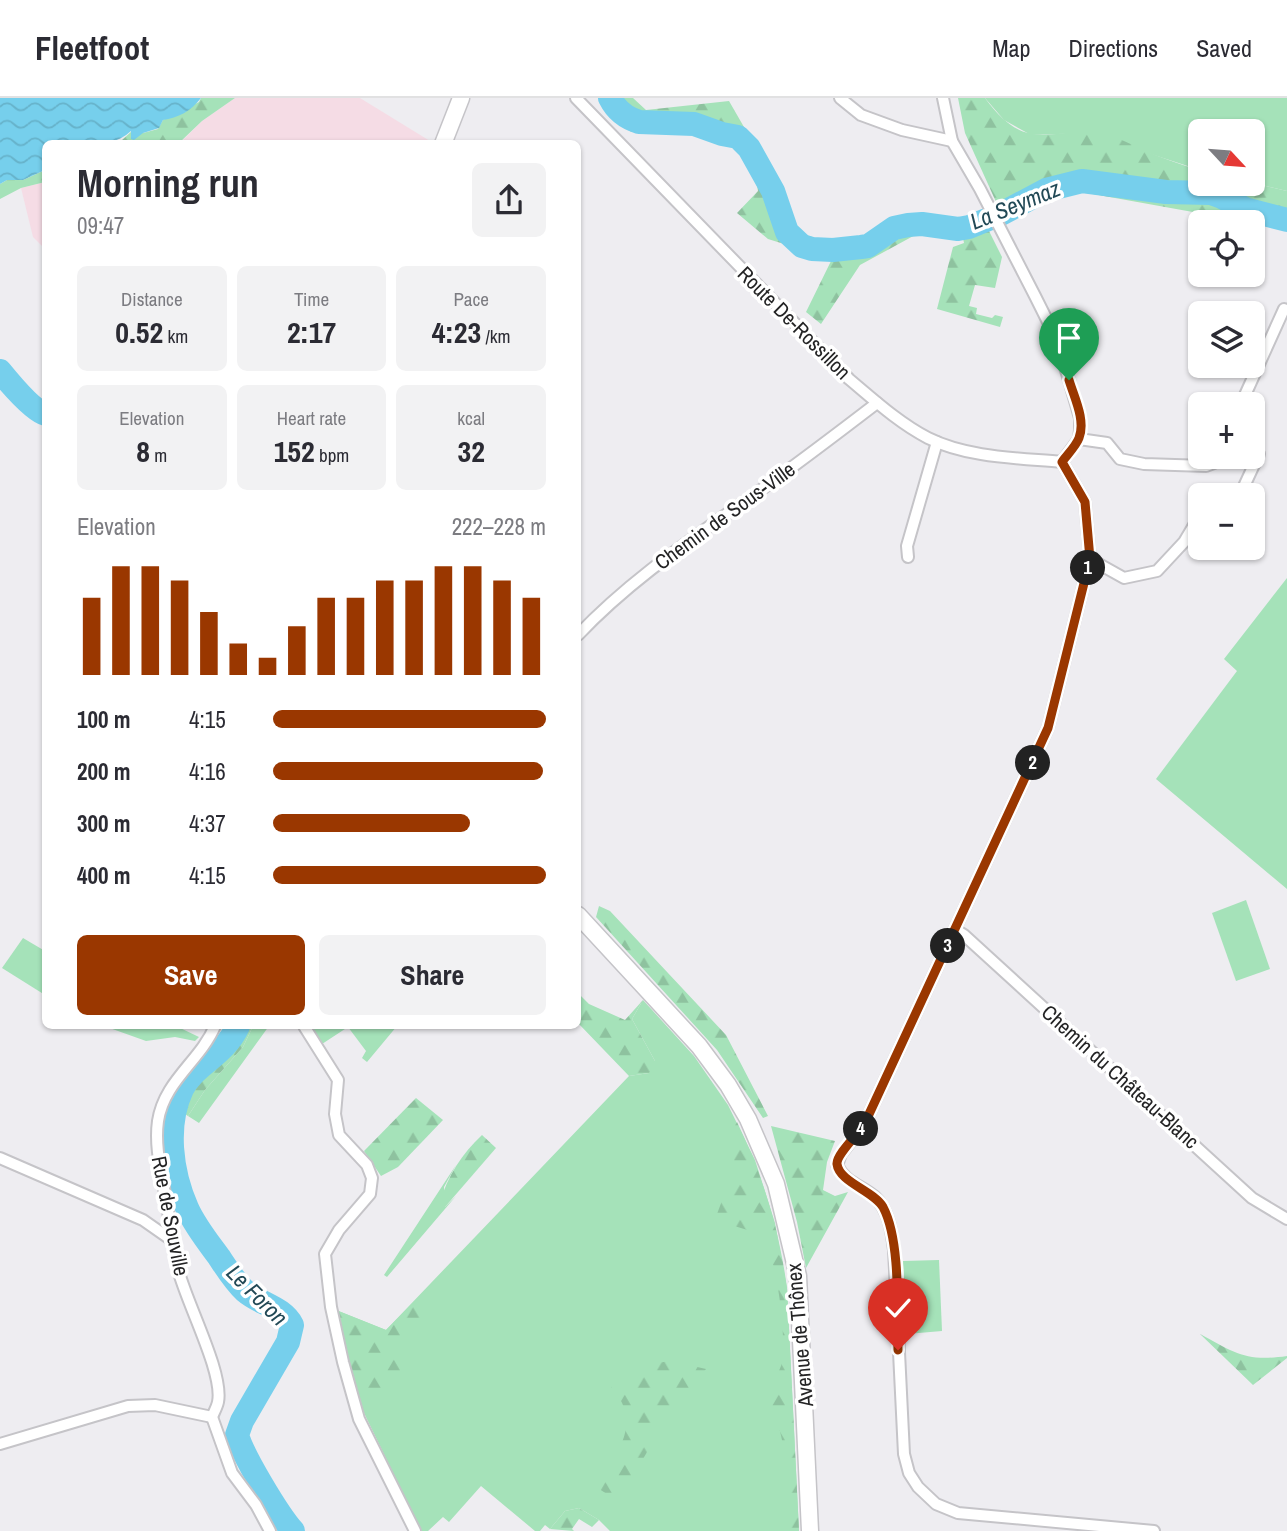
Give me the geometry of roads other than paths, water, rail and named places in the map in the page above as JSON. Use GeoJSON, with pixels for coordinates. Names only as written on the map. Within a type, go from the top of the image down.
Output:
{"type":"FeatureCollection","features":[{"type":"Feature","properties":{"kind":"main road"},"geometry":{"type":"LineString","coordinates":[[445,140],[461,98]]}},
{"type":"Feature","properties":{"kind":"main road","name":"Avenue de Thônex"},"geometry":{"type":"LineString","coordinates":[[581,918],[699,1046],[728,1085],[748,1119],[776,1184],[798,1276],[810,1531]]}},
{"type":"Feature","properties":{"kind":"street","name":"Route De-Rossillon"},"geometry":{"type":"LineString","coordinates":[[576,98],[849,379],[877,403],[937,442],[994,456],[1062,462]]}},
{"type":"Feature","properties":{"kind":"street"},"geometry":{"type":"LineString","coordinates":[[840,98],[861,115],[902,130],[951,141]]}},
{"type":"Feature","properties":{"kind":"street"},"geometry":{"type":"LineString","coordinates":[[943,98],[951,141],[991,211],[1055,336],[1080,418],[1079,439],[1062,462],[1085,502],[1090,559],[1048,728],[864,1125],[837,1162],[845,1177],[876,1198],[890,1224],[894,1250],[904,1454],[909,1473],[918,1487],[936,1504],[966,1515],[1154,1531]]}},
{"type":"Feature","properties":{"kind":"street"},"geometry":{"type":"LineString","coordinates":[[1246,392],[1284,309]]}},
{"type":"Feature","properties":{"kind":"street","name":"Chemin de Sous-Ville"},"geometry":{"type":"LineString","coordinates":[[581,632],[615,598],[649,571],[794,467],[877,403]]}},
{"type":"Feature","properties":{"kind":"street"},"geometry":{"type":"LineString","coordinates":[[1079,439],[1107,443],[1120,459],[1144,464],[1188,465]]}},
{"type":"Feature","properties":{"kind":"street"},"geometry":{"type":"LineString","coordinates":[[908,557],[907,546],[937,442]]}},
{"type":"Feature","properties":{"kind":"street"},"geometry":{"type":"LineString","coordinates":[[1090,559],[1124,578],[1157,571],[1188,535]]}},
{"type":"Feature","properties":{"kind":"street","name":"Chemin du Château-Blanc"},"geometry":{"type":"LineString","coordinates":[[956,930],[1252,1198],[1287,1219]]}},
{"type":"Feature","properties":{"kind":"street","name":"Rue de Souville"},"geometry":{"type":"LineString","coordinates":[[212,1417],[219,1398],[216,1378],[179,1276],[158,1150],[158,1120],[170,1087],[213,1029]]}},
{"type":"Feature","properties":{"kind":"street"},"geometry":{"type":"LineString","coordinates":[[306,1029],[338,1080],[335,1114],[340,1135],[367,1165],[372,1178],[366,1200],[338,1230],[325,1254],[331,1307],[359,1419],[415,1531]]}},
{"type":"Feature","properties":{"kind":"street"},"geometry":{"type":"LineString","coordinates":[[0,1158],[145,1220],[173,1241]]}},
{"type":"Feature","properties":{"kind":"street"},"geometry":{"type":"LineString","coordinates":[[0,1444],[137,1405],[164,1406],[212,1417],[232,1473],[256,1505],[270,1531]]}},
{"type":"Feature","properties":{"kind":"water"},"geometry":{"type":"Polygon","coordinates":[[[0,98],[201,98],[184,113],[163,120],[159,128],[143,133],[134,140],[131,139],[131,131],[115,140],[42,140],[42,171],[23,180],[7,180],[0,184],[0,98]]]}},
{"type":"Feature","properties":{"kind":"waterway","name":"La Seymaz"},"geometry":{"type":"LineString","coordinates":[[610,98],[622,113],[639,122],[694,124],[738,137],[749,148],[773,191],[787,232],[802,246],[812,249],[833,250],[868,246],[894,228],[908,225],[922,224],[958,229],[969,227],[1001,214],[1046,190],[1082,181],[1166,192],[1211,193],[1245,209],[1287,220]]}},
{"type":"Feature","properties":{"kind":"waterway","name":"Le Foron"},"geometry":{"type":"LineString","coordinates":[[0,371],[28,402],[42,412]]}},
{"type":"Feature","properties":{"kind":"waterway","name":"Le Foron"},"geometry":{"type":"LineString","coordinates":[[236,1029],[225,1045],[182,1089],[173,1118],[172,1148],[181,1194],[202,1234],[241,1287],[283,1314],[292,1325],[288,1342],[242,1421],[237,1435],[262,1484],[293,1531]]}}]}
